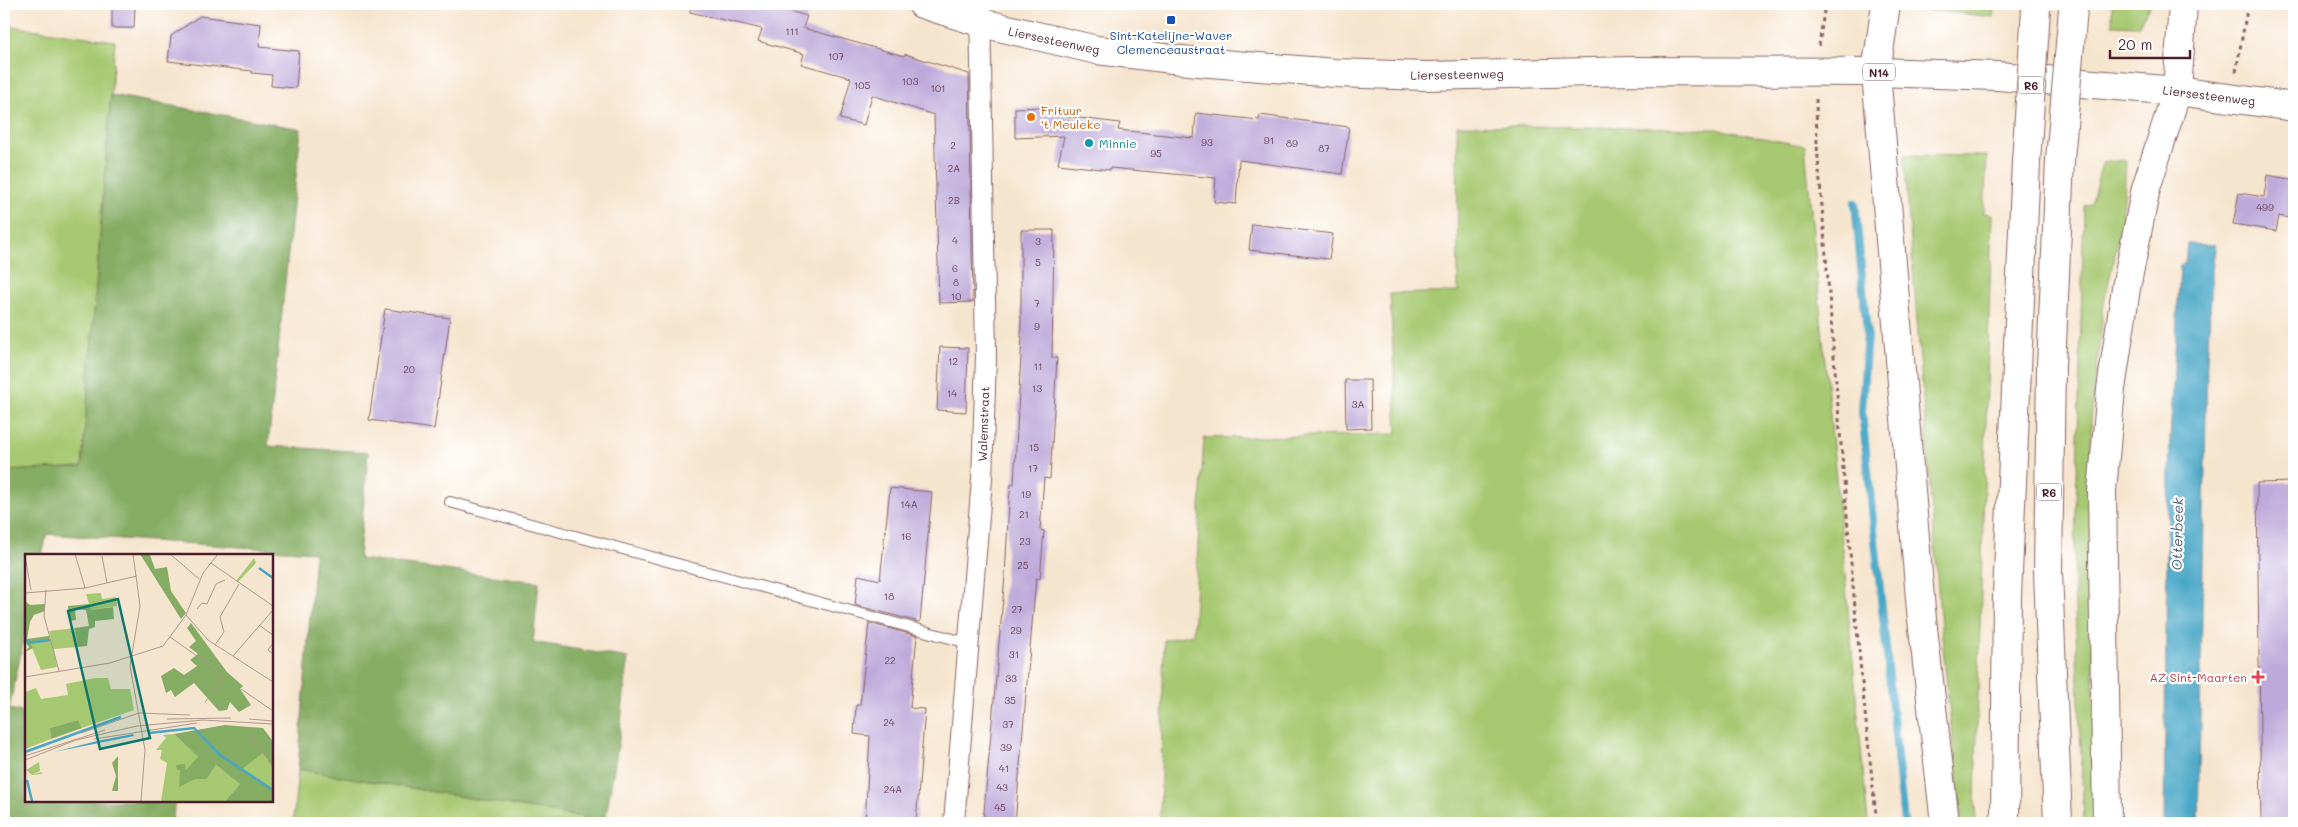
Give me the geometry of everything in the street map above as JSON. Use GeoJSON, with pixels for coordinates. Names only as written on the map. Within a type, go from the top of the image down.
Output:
{"type":"FeatureCollection","features":[{"type":"Feature","properties":{"kind":"main road","name":"Liersesteenweg"},"geometry":{"type":"LineString","coordinates":[[922,4],[981,13],[1097,50],[1198,62],[1335,73],[1426,76],[1642,71],[1876,72],[1998,76],[2176,91],[2294,107]]}},
{"type":"Feature","properties":{"kind":"main road"},"geometry":{"type":"LineString","coordinates":[[1886,4],[1876,72],[1921,610],[1945,823]]}},
{"type":"Feature","properties":{"kind":"main road"},"geometry":{"type":"LineString","coordinates":[[2107,823],[2102,491],[2111,388],[2126,288],[2146,188],[2176,91],[2183,4]]}},
{"type":"Feature","properties":{"kind":"main road","name":"R6"},"geometry":{"type":"LineString","coordinates":[[2005,823],[2007,596],[2026,162],[2036,6]]}},
{"type":"Feature","properties":{"kind":"main road","name":"R6"},"geometry":{"type":"LineString","coordinates":[[2058,823],[2048,572],[2051,367],[2060,160],[2074,6]]}},
{"type":"Feature","properties":{"kind":"street","name":"Walemstraat"},"geometry":{"type":"LineString","coordinates":[[954,823],[982,479],[986,357],[981,13]]}},
{"type":"Feature","properties":{"kind":"lane"},"geometry":{"type":"LineString","coordinates":[[450,502],[968,643]]}},
{"type":"Feature","properties":{"kind":"path"},"geometry":{"type":"LineString","coordinates":[[1825,4],[1815,72],[1817,146],[1868,747],[1877,823]]}},
{"type":"Feature","properties":{"kind":"path"},"geometry":{"type":"LineString","coordinates":[[2231,98],[2248,4]]}},
{"type":"Feature","properties":{"kind":"green space"},"geometry":{"type":"Polygon","coordinates":[[[1919,4],[1995,4],[1993,17],[1918,9],[1919,4]]]}},
{"type":"Feature","properties":{"kind":"green space"},"geometry":{"type":"Polygon","coordinates":[[[2112,4],[2151,4],[2138,26],[2112,25],[2112,4]]]}},
{"type":"Feature","properties":{"kind":"green space"},"geometry":{"type":"Polygon","coordinates":[[[4,25],[115,41],[82,468],[4,471],[4,25]]]}},
{"type":"Feature","properties":{"kind":"green space"},"geometry":{"type":"Polygon","coordinates":[[[111,95],[301,129],[268,446],[368,452],[359,559],[539,582],[533,642],[628,658],[619,740],[605,821],[298,769],[315,552],[47,534],[42,554],[25,554],[25,634],[9,709],[25,712],[25,802],[175,802],[172,823],[4,823],[4,471],[82,467],[111,95]]]}},
{"type":"Feature","properties":{"kind":"green space"},"geometry":{"type":"Polygon","coordinates":[[[1457,125],[1717,129],[1805,146],[1868,823],[1160,823],[1164,640],[1193,634],[1204,438],[1397,434],[1390,294],[1458,292],[1457,125]]]}},
{"type":"Feature","properties":{"kind":"green space"},"geometry":{"type":"Polygon","coordinates":[[[1904,155],[1987,156],[1984,213],[1992,214],[1975,800],[1976,823],[1961,823],[1941,627],[1904,155]]]}},
{"type":"Feature","properties":{"kind":"green space"},"geometry":{"type":"Polygon","coordinates":[[[2126,160],[2123,216],[2104,304],[2091,421],[2095,823],[2084,823],[2074,586],[2084,206],[2091,204],[2102,163],[2126,160]]]}},
{"type":"Feature","properties":{"kind":"green space"},"geometry":{"type":"Polygon","coordinates":[[[298,769],[605,821],[605,823],[293,823],[298,769]]]}},
{"type":"Feature","properties":{"kind":"water","name":"Otterbeek"},"geometry":{"type":"Polygon","coordinates":[[[2187,244],[2216,245],[2213,261],[2207,362],[2198,823],[2164,823],[2170,439],[2180,266],[2185,262],[2187,244]]]}},
{"type":"Feature","properties":{"kind":"building"},"geometry":{"type":"Polygon","coordinates":[[[112,4],[135,4],[134,28],[112,28],[112,4]]]}},
{"type":"Feature","properties":{"kind":"building"},"geometry":{"type":"Polygon","coordinates":[[[691,4],[764,4],[807,16],[803,28],[904,56],[905,54],[969,74],[973,302],[939,303],[934,115],[872,95],[864,125],[840,119],[851,78],[801,64],[804,54],[758,41],[762,29],[690,12],[691,4]]]}},
{"type":"Feature","properties":{"kind":"building"},"geometry":{"type":"Polygon","coordinates":[[[200,16],[261,24],[259,47],[299,51],[296,88],[271,86],[272,75],[168,61],[171,36],[200,16]]]}},
{"type":"Feature","properties":{"kind":"building"},"geometry":{"type":"Polygon","coordinates":[[[1047,107],[1046,114],[1120,123],[1118,130],[1194,138],[1196,113],[1259,120],[1260,115],[1349,127],[1342,174],[1239,160],[1236,204],[1214,202],[1216,178],[1058,164],[1064,136],[1015,138],[1015,108],[1047,107]]]}},
{"type":"Feature","properties":{"kind":"building"},"geometry":{"type":"Polygon","coordinates":[[[2267,175],[2294,180],[2294,219],[2279,216],[2276,231],[2233,224],[2239,193],[2264,197],[2267,175]]]}},
{"type":"Feature","properties":{"kind":"building"},"geometry":{"type":"Polygon","coordinates":[[[1252,224],[1333,234],[1329,259],[1249,250],[1252,224]]]}},
{"type":"Feature","properties":{"kind":"building"},"geometry":{"type":"Polygon","coordinates":[[[1021,230],[1054,230],[1052,358],[1057,358],[1050,479],[1044,478],[1040,530],[1044,531],[1040,579],[1036,578],[1015,823],[983,823],[1005,576],[1009,502],[1011,484],[1014,484],[1022,337],[1021,230]]]}},
{"type":"Feature","properties":{"kind":"building"},"geometry":{"type":"Polygon","coordinates":[[[385,309],[450,318],[434,429],[369,420],[385,309]]]}},
{"type":"Feature","properties":{"kind":"building"},"geometry":{"type":"Polygon","coordinates":[[[940,347],[968,348],[966,412],[937,410],[940,347]]]}},
{"type":"Feature","properties":{"kind":"building"},"geometry":{"type":"Polygon","coordinates":[[[1345,380],[1370,380],[1371,428],[1346,429],[1345,380]]]}},
{"type":"Feature","properties":{"kind":"building"},"geometry":{"type":"Polygon","coordinates":[[[2294,482],[2294,823],[2261,823],[2257,483],[2294,482]]]}},
{"type":"Feature","properties":{"kind":"building"},"geometry":{"type":"Polygon","coordinates":[[[890,488],[932,492],[920,622],[855,605],[858,575],[880,580],[890,488]]]}},
{"type":"Feature","properties":{"kind":"building"},"geometry":{"type":"Polygon","coordinates":[[[869,623],[917,636],[910,708],[925,709],[916,823],[865,823],[870,736],[854,734],[856,705],[860,705],[869,623]]]}},
{"type":"Feature","properties":{"kind":"waterway"},"geometry":{"type":"LineString","coordinates":[[1855,203],[1867,332],[1862,412],[1904,823]]}},
{"type":"Feature","properties":{"kind":"place","name":"Sint-Katelijne-Waver Clemenceaustraat"},"geometry":{"type":"Point","coordinates":[1171,20]}},
{"type":"Feature","properties":{"kind":"place","name":"Frituur 't Meuleke"},"geometry":{"type":"Point","coordinates":[1031,117]}},
{"type":"Feature","properties":{"kind":"place","name":"Minnie"},"geometry":{"type":"Point","coordinates":[1089,143]}},
{"type":"Feature","properties":{"kind":"place","name":"AZ Sint-Maarten"},"geometry":{"type":"Point","coordinates":[2258,677]}}]}
